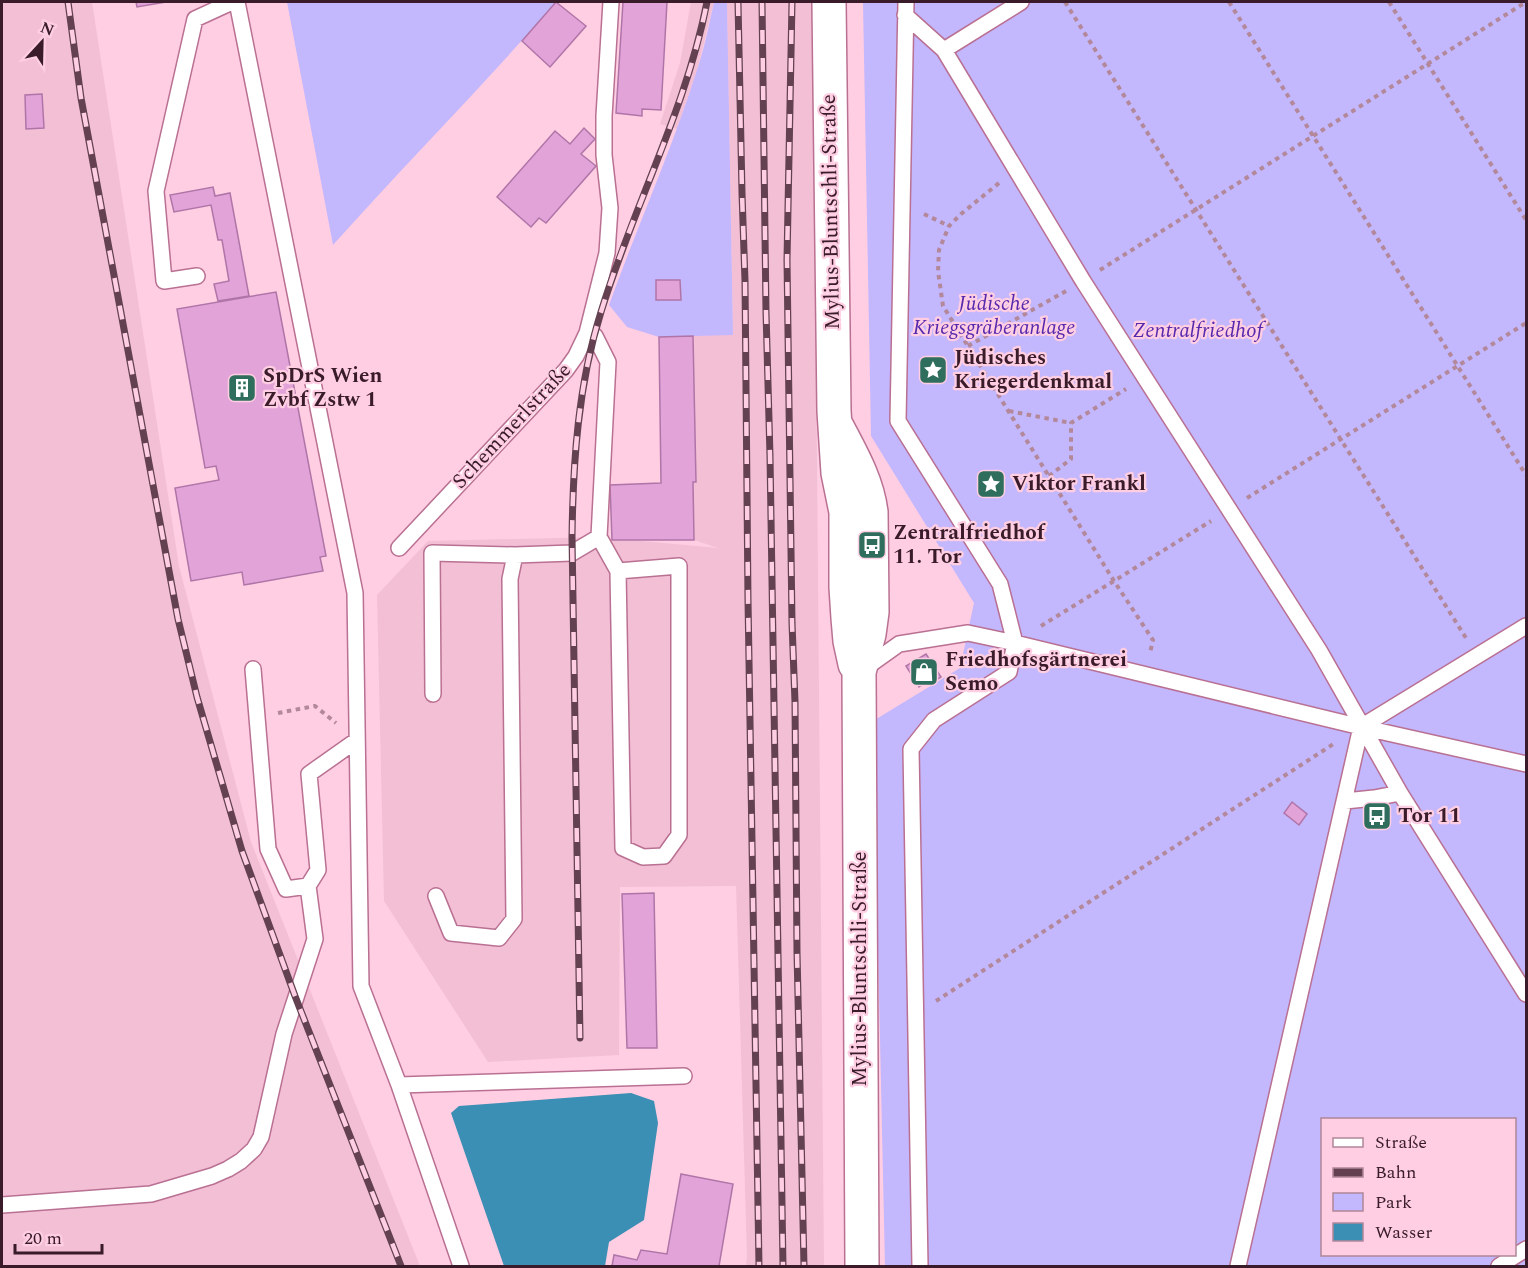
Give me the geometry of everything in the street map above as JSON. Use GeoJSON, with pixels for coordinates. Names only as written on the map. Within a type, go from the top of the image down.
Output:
{"type":"FeatureCollection","features":[{"type":"Feature","properties":{"kind":"street","name":"Mylius-Bluntschli-Straße"},"geometry":{"type":"LineString","coordinates":[[829,2],[834,411],[835,423],[864,483],[871,512],[872,612],[867,645],[859,672],[862,1266]]}},
{"type":"Feature","properties":{"kind":"lane"},"geometry":{"type":"LineString","coordinates":[[197,276],[164,281],[156,190],[195,19],[232,2]]}},
{"type":"Feature","properties":{"kind":"lane"},"geometry":{"type":"LineString","coordinates":[[237,2],[355,593],[361,986],[399,1085],[461,1266]]}},
{"type":"Feature","properties":{"kind":"lane","name":"Schemmerlstraße"},"geometry":{"type":"LineString","coordinates":[[399,548],[566,370],[576,356],[586,333],[607,253],[609,228],[610,208],[604,155],[604,116],[611,2]]}},
{"type":"Feature","properties":{"kind":"lane"},"geometry":{"type":"LineString","coordinates":[[944,50],[1021,2]]}},
{"type":"Feature","properties":{"kind":"lane"},"geometry":{"type":"LineString","coordinates":[[905,8],[944,50],[1083,281],[1318,650],[1400,793],[1527,994]]}},
{"type":"Feature","properties":{"kind":"lane"},"geometry":{"type":"LineString","coordinates":[[905,8],[898,421],[1000,584],[1015,643],[1009,672],[934,720],[911,749],[920,1266]]}},
{"type":"Feature","properties":{"kind":"lane"},"geometry":{"type":"LineString","coordinates":[[586,333],[595,336],[608,362],[599,537],[618,571],[623,848],[643,857],[664,856],[679,835],[679,566],[618,571]]}},
{"type":"Feature","properties":{"kind":"lane"},"geometry":{"type":"LineString","coordinates":[[433,694],[432,554],[572,553],[599,537]]}},
{"type":"Feature","properties":{"kind":"lane"},"geometry":{"type":"LineString","coordinates":[[436,896],[451,933],[499,938],[514,919],[510,579],[515,555]]}},
{"type":"Feature","properties":{"kind":"lane"},"geometry":{"type":"LineString","coordinates":[[1238,1266],[1361,727],[1527,626]]}},
{"type":"Feature","properties":{"kind":"lane"},"geometry":{"type":"LineString","coordinates":[[859,672],[899,644],[968,633],[1361,727],[1527,764]]}},
{"type":"Feature","properties":{"kind":"lane"},"geometry":{"type":"LineString","coordinates":[[253,669],[267,849],[286,889],[308,886]]}},
{"type":"Feature","properties":{"kind":"lane"},"geometry":{"type":"LineString","coordinates":[[2,1205],[151,1194],[212,1176],[234,1165],[254,1149],[261,1137],[284,1034],[315,939],[308,886],[318,870],[309,774],[357,740]]}},
{"type":"Feature","properties":{"kind":"lane"},"geometry":{"type":"LineString","coordinates":[[1345,801],[1400,793]]}},
{"type":"Feature","properties":{"kind":"lane"},"geometry":{"type":"LineString","coordinates":[[399,1085],[684,1076]]}},
{"type":"Feature","properties":{"kind":"lane"},"geometry":{"type":"LineString","coordinates":[[1499,1266],[1515,1256]]}},
{"type":"Feature","properties":{"kind":"path"},"geometry":{"type":"LineString","coordinates":[[1065,2],[1477,656]]}},
{"type":"Feature","properties":{"kind":"path"},"geometry":{"type":"LineString","coordinates":[[1229,2],[1527,475]]}},
{"type":"Feature","properties":{"kind":"path"},"geometry":{"type":"LineString","coordinates":[[1389,2],[1527,220]]}},
{"type":"Feature","properties":{"kind":"path"},"geometry":{"type":"LineString","coordinates":[[968,346],[1083,281],[1527,2]]}},
{"type":"Feature","properties":{"kind":"path"},"geometry":{"type":"LineString","coordinates":[[1016,169],[949,226],[939,250],[938,271],[943,306],[1153,640],[1145,674]]}},
{"type":"Feature","properties":{"kind":"path"},"geometry":{"type":"LineString","coordinates":[[1015,643],[1527,323]]}},
{"type":"Feature","properties":{"kind":"path"},"geometry":{"type":"LineString","coordinates":[[1009,411],[1071,423],[1145,377]]}},
{"type":"Feature","properties":{"kind":"path"},"geometry":{"type":"LineString","coordinates":[[1049,476],[1071,459],[1071,423]]}},
{"type":"Feature","properties":{"kind":"path"},"geometry":{"type":"LineString","coordinates":[[257,717],[315,706]]}},
{"type":"Feature","properties":{"kind":"path"},"geometry":{"type":"LineString","coordinates":[[916,1014],[1361,727]]}},
{"type":"Feature","properties":{"kind":"shaded area"},"geometry":{"type":"Polygon","coordinates":[[[2,2],[92,2],[179,566],[251,842],[420,1266],[2,1266],[2,2]]]}},
{"type":"Feature","properties":{"kind":"shaded area"},"geometry":{"type":"Polygon","coordinates":[[[691,2],[714,2],[697,71],[677,129],[660,124],[680,63],[691,2]]]}},
{"type":"Feature","properties":{"kind":"shaded area"},"geometry":{"type":"Polygon","coordinates":[[[727,2],[813,2],[824,1266],[746,1266],[736,886],[620,887],[619,1055],[488,1062],[384,901],[377,595],[428,541],[599,537],[718,548],[694,540],[693,482],[696,482],[693,336],[733,334],[727,2]]]}},
{"type":"Feature","properties":{"kind":"green space"},"geometry":{"type":"Polygon","coordinates":[[[287,2],[556,2],[333,245],[287,2]]]}},
{"type":"Feature","properties":{"kind":"green space"},"geometry":{"type":"Polygon","coordinates":[[[714,2],[727,2],[733,335],[659,337],[627,327],[609,305],[686,102],[714,2]]]}},
{"type":"Feature","properties":{"kind":"green space","name":"Zentralfriedhof"},"geometry":{"type":"Polygon","coordinates":[[[863,2],[1526,2],[1526,1266],[885,1266],[873,721],[960,668],[974,603],[871,436],[863,2]]]}},
{"type":"Feature","properties":{"kind":"water"},"geometry":{"type":"Polygon","coordinates":[[[631,1093],[654,1101],[658,1123],[644,1220],[609,1242],[605,1266],[504,1266],[451,1113],[459,1106],[631,1093]]]}},
{"type":"Feature","properties":{"kind":"building"},"geometry":{"type":"Polygon","coordinates":[[[136,2],[166,2],[137,7],[136,2]]]}},
{"type":"Feature","properties":{"kind":"building"},"geometry":{"type":"Polygon","coordinates":[[[556,2],[586,26],[550,67],[522,41],[556,2]]]}},
{"type":"Feature","properties":{"kind":"building"},"geometry":{"type":"Polygon","coordinates":[[[623,2],[667,2],[661,110],[642,109],[642,116],[616,113],[623,2]]]}},
{"type":"Feature","properties":{"kind":"building"},"geometry":{"type":"Polygon","coordinates":[[[42,94],[44,128],[26,129],[25,95],[42,94]]]}},
{"type":"Feature","properties":{"kind":"building"},"geometry":{"type":"Polygon","coordinates":[[[584,128],[595,139],[581,154],[596,166],[546,223],[539,218],[531,227],[497,197],[555,131],[570,144],[584,128]]]}},
{"type":"Feature","properties":{"kind":"building"},"geometry":{"type":"Polygon","coordinates":[[[213,187],[215,196],[230,193],[249,296],[218,301],[214,284],[229,281],[222,240],[218,240],[211,205],[174,212],[170,195],[213,187]]]}},
{"type":"Feature","properties":{"kind":"building"},"geometry":{"type":"Polygon","coordinates":[[[656,280],[680,280],[681,300],[656,300],[656,280]]]}},
{"type":"Feature","properties":{"kind":"building","name":"SpDrS Wien Zvbf Zstw 1"},"geometry":{"type":"Polygon","coordinates":[[[276,292],[326,556],[320,557],[323,571],[244,585],[242,572],[191,581],[175,488],[219,480],[216,466],[205,468],[177,309],[276,292]]]}},
{"type":"Feature","properties":{"kind":"building"},"geometry":{"type":"Polygon","coordinates":[[[693,336],[696,482],[693,482],[694,540],[612,540],[610,485],[661,483],[659,337],[693,336]]]}},
{"type":"Feature","properties":{"kind":"building","name":"Friedhofsgärtnerei Semo"},"geometry":{"type":"Polygon","coordinates":[[[926,654],[941,677],[928,685],[926,682],[919,687],[906,666],[926,654]]]}},
{"type":"Feature","properties":{"kind":"building"},"geometry":{"type":"Polygon","coordinates":[[[1292,802],[1307,814],[1299,825],[1284,813],[1292,802]]]}},
{"type":"Feature","properties":{"kind":"building"},"geometry":{"type":"Polygon","coordinates":[[[654,893],[657,1048],[627,1048],[622,894],[654,893]]]}},
{"type":"Feature","properties":{"kind":"building"},"geometry":{"type":"Polygon","coordinates":[[[681,1174],[733,1184],[719,1266],[612,1266],[614,1255],[637,1260],[641,1250],[667,1254],[681,1174]]]}},
{"type":"Feature","properties":{"kind":"railway"},"geometry":{"type":"LineString","coordinates":[[68,2],[81,98],[178,619],[197,697],[242,851],[295,996],[401,1266]]}},
{"type":"Feature","properties":{"kind":"railway"},"geometry":{"type":"LineString","coordinates":[[580,1038],[572,537],[578,424],[587,367],[601,312],[628,234],[673,120],[698,42],[707,2]]}},
{"type":"Feature","properties":{"kind":"railway"},"geometry":{"type":"LineString","coordinates":[[738,2],[745,281],[759,1266]]}},
{"type":"Feature","properties":{"kind":"railway"},"geometry":{"type":"LineString","coordinates":[[762,2],[783,1266]]}},
{"type":"Feature","properties":{"kind":"railway"},"geometry":{"type":"LineString","coordinates":[[792,2],[787,260],[804,1266]]}},
{"type":"Feature","properties":{"kind":"place","name":"Jüdisches Kriegerdenkmal"},"geometry":{"type":"Point","coordinates":[933,370]}},
{"type":"Feature","properties":{"kind":"place","name":"SpDrS Wien Zvbf Zstw 1"},"geometry":{"type":"Point","coordinates":[242,388]}},
{"type":"Feature","properties":{"kind":"place","name":"Viktor Frankl"},"geometry":{"type":"Point","coordinates":[991,484]}},
{"type":"Feature","properties":{"kind":"place","name":"Zentralfriedhof 11. Tor"},"geometry":{"type":"Point","coordinates":[872,545]}},
{"type":"Feature","properties":{"kind":"place","name":"Friedhofsgärtnerei Semo"},"geometry":{"type":"Point","coordinates":[924,672]}},
{"type":"Feature","properties":{"kind":"place","name":"Tor 11"},"geometry":{"type":"Point","coordinates":[1377,816]}},
{"type":"Feature","properties":{"kind":"park label","name":"Jüdische Kriegsgräberanlage"},"geometry":{"type":"Point","coordinates":[994,316]}}]}
